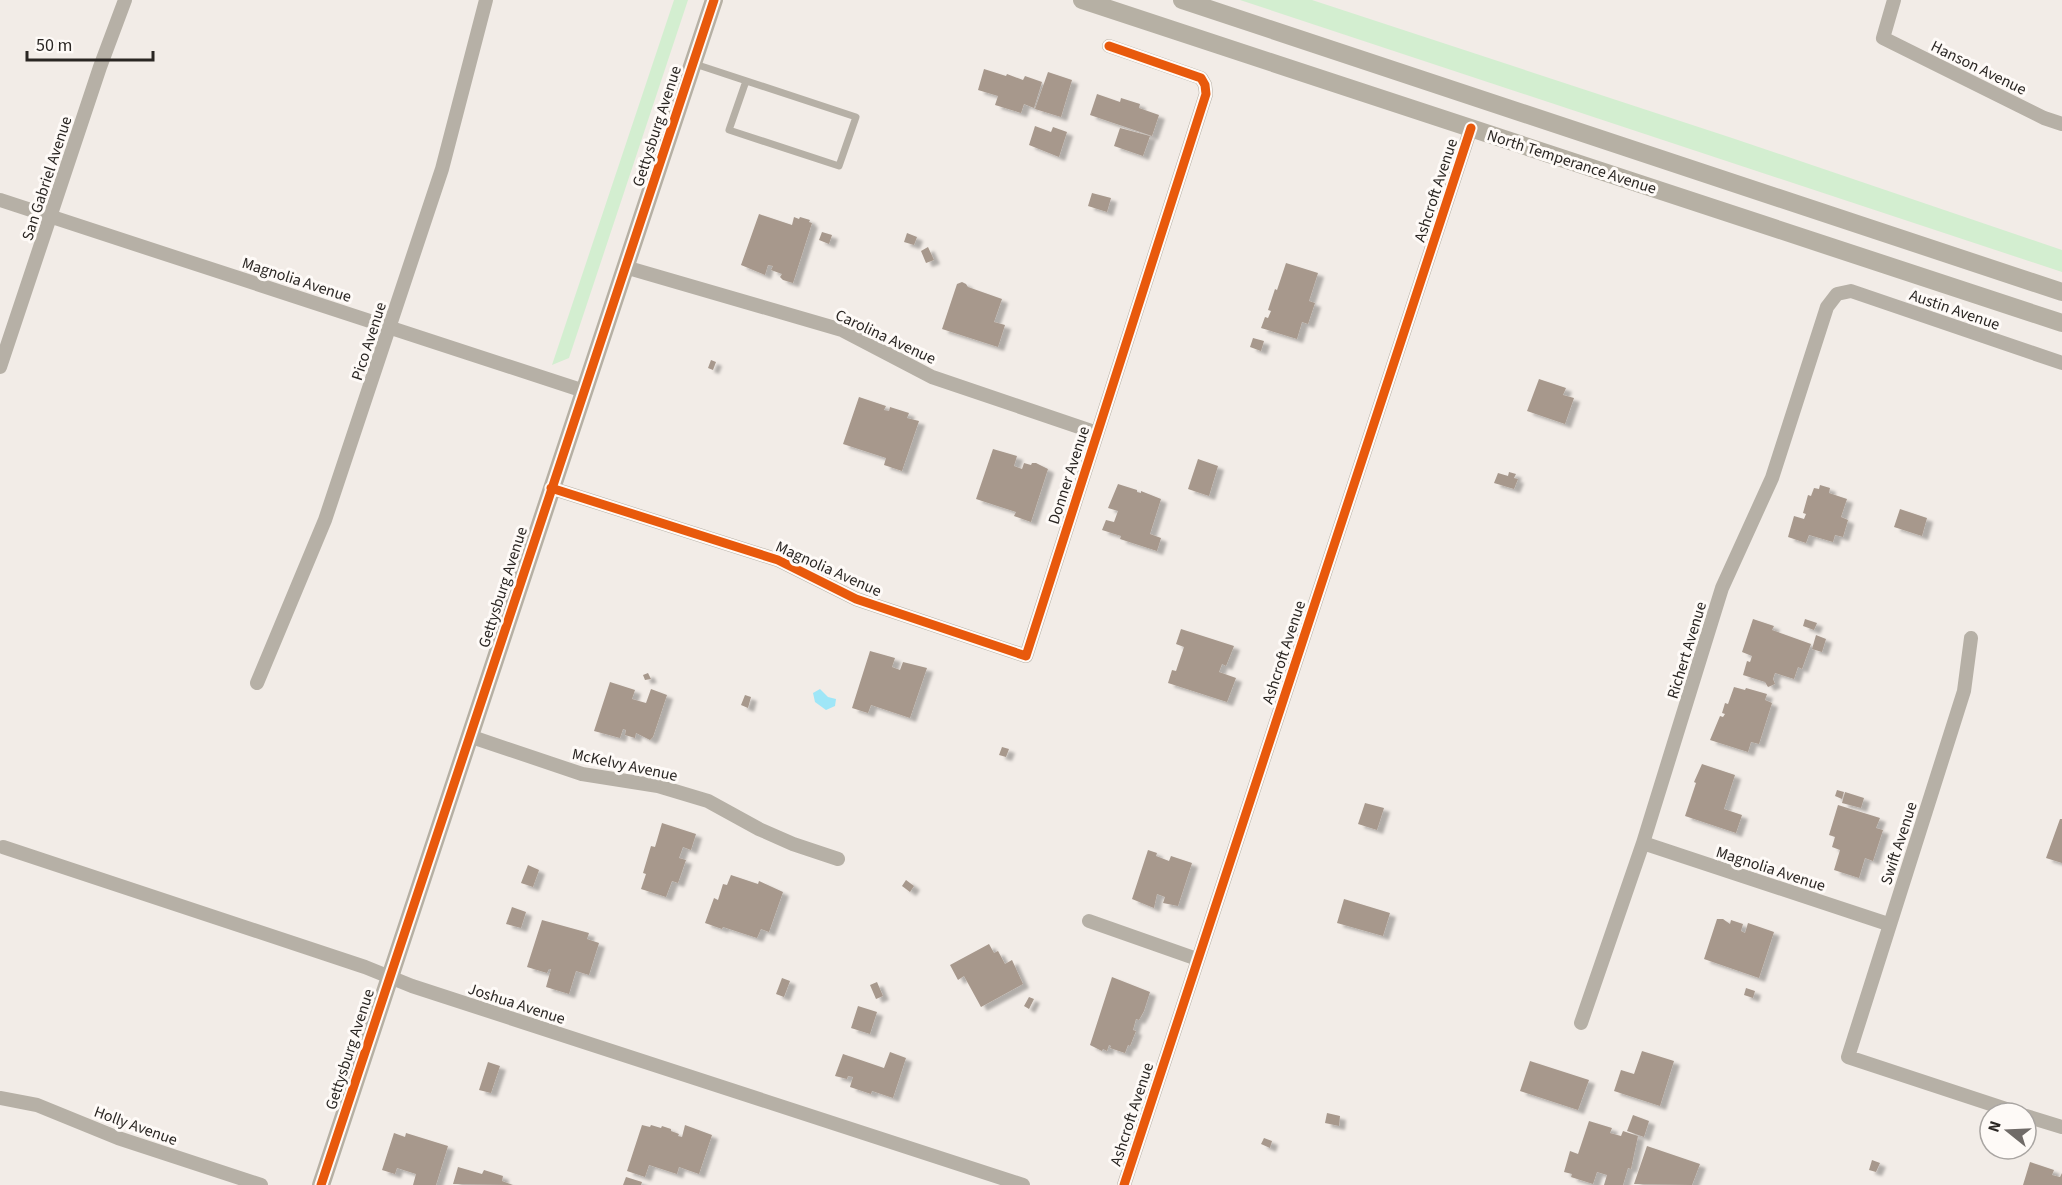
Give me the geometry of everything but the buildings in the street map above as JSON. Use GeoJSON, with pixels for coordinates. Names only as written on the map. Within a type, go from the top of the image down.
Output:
{"type":"FeatureCollection","features":[{"type":"Feature","properties":{"kind":"main road","name":"Gettysburg Avenue"},"geometry":{"type":"LineString","coordinates":[[321,1185],[388,976],[714,0]]}},
{"type":"Feature","properties":{"kind":"main road","name":"North Temperance Avenue"},"geometry":{"type":"LineString","coordinates":[[1082,0],[2062,323]]}},
{"type":"Feature","properties":{"kind":"main road","name":"North Temperance Avenue"},"geometry":{"type":"LineString","coordinates":[[1182,0],[2062,292]]}},
{"type":"Feature","properties":{"kind":"street","name":"San Gabriel Avenue"},"geometry":{"type":"LineString","coordinates":[[0,368],[100,67],[125,0]]}},
{"type":"Feature","properties":{"kind":"street","name":"Pico Avenue"},"geometry":{"type":"LineString","coordinates":[[257,683],[325,520],[390,327],[442,169],[486,0]]}},
{"type":"Feature","properties":{"kind":"street","name":"Hanson Avenue"},"geometry":{"type":"LineString","coordinates":[[1894,0],[1883,38],[2044,118],[2062,124]]}},
{"type":"Feature","properties":{"kind":"street","name":"Donner Avenue"},"geometry":{"type":"LineString","coordinates":[[1026,656],[1141,303],[1206,94],[1205,84],[1200,78],[1109,46]]}},
{"type":"Feature","properties":{"kind":"street","name":"Ashcroft Avenue"},"geometry":{"type":"LineString","coordinates":[[1124,1185],[1471,128]]}},
{"type":"Feature","properties":{"kind":"street","name":"Magnolia Avenue"},"geometry":{"type":"LineString","coordinates":[[0,200],[584,391]]}},
{"type":"Feature","properties":{"kind":"street","name":"Carolina Avenue"},"geometry":{"type":"LineString","coordinates":[[625,267],[842,330],[932,377],[1097,433]]}},
{"type":"Feature","properties":{"kind":"street","name":"Austin Avenue"},"geometry":{"type":"LineString","coordinates":[[1838,294],[1851,291],[2062,363]]}},
{"type":"Feature","properties":{"kind":"street","name":"Richert Avenue"},"geometry":{"type":"LineString","coordinates":[[1581,1023],[1643,843],[1722,588],[1772,478],[1827,307],[1838,294]]}},
{"type":"Feature","properties":{"kind":"street","name":"Magnolia Avenue"},"geometry":{"type":"LineString","coordinates":[[551,488],[778,560],[856,599],[1026,656]]}},
{"type":"Feature","properties":{"kind":"street","name":"Swift Avenue"},"geometry":{"type":"LineString","coordinates":[[1971,638],[1964,691],[1888,924],[1848,1057],[1982,1101]]}},
{"type":"Feature","properties":{"kind":"street","name":"McKelvy Avenue"},"geometry":{"type":"LineString","coordinates":[[469,736],[582,774],[658,786],[708,801],[792,844],[837,859]]}},
{"type":"Feature","properties":{"kind":"street","name":"Magnolia Avenue"},"geometry":{"type":"LineString","coordinates":[[1643,843],[1888,924]]}},
{"type":"Feature","properties":{"kind":"street","name":"Joshua Avenue"},"geometry":{"type":"LineString","coordinates":[[3,847],[365,967],[423,990],[1023,1185]]}},
{"type":"Feature","properties":{"kind":"street"},"geometry":{"type":"LineString","coordinates":[[1089,921],[1197,959]]}},
{"type":"Feature","properties":{"kind":"street","name":"Holly Avenue"},"geometry":{"type":"LineString","coordinates":[[0,1098],[45,1108],[118,1138],[261,1185]]}},
{"type":"Feature","properties":{"kind":"street"},"geometry":{"type":"LineString","coordinates":[[2038,1120],[2062,1127]]}},
{"type":"Feature","properties":{"kind":"lane"},"geometry":{"type":"LineString","coordinates":[[693,63],[856,117],[839,166],[729,130],[746,81]]}},
{"type":"Feature","properties":{"kind":"green space"},"geometry":{"type":"Polygon","coordinates":[[[674,0],[688,0],[569,358],[552,365],[674,0]]]}},
{"type":"Feature","properties":{"kind":"green space"},"geometry":{"type":"Polygon","coordinates":[[[1240,0],[1312,0],[1732,138],[2062,250],[2062,272],[1240,0]]]}},
{"type":"Feature","properties":{"kind":"water"},"geometry":{"type":"Polygon","coordinates":[[[820,689],[828,697],[836,699],[835,706],[826,710],[815,702],[813,693],[820,689]]]}},
{"type":"Feature","properties":{"kind":"cycle path"},"geometry":{"type":"LineString","coordinates":[[321,1185],[714,0]]}},
{"type":"Feature","properties":{"kind":"cycle path"},"geometry":{"type":"LineString","coordinates":[[551,488],[778,560],[856,599],[1026,656],[1206,94],[1201,78],[1109,46]]}},
{"type":"Feature","properties":{"kind":"cycle path"},"geometry":{"type":"LineString","coordinates":[[1124,1185],[1471,128]]}}]}
